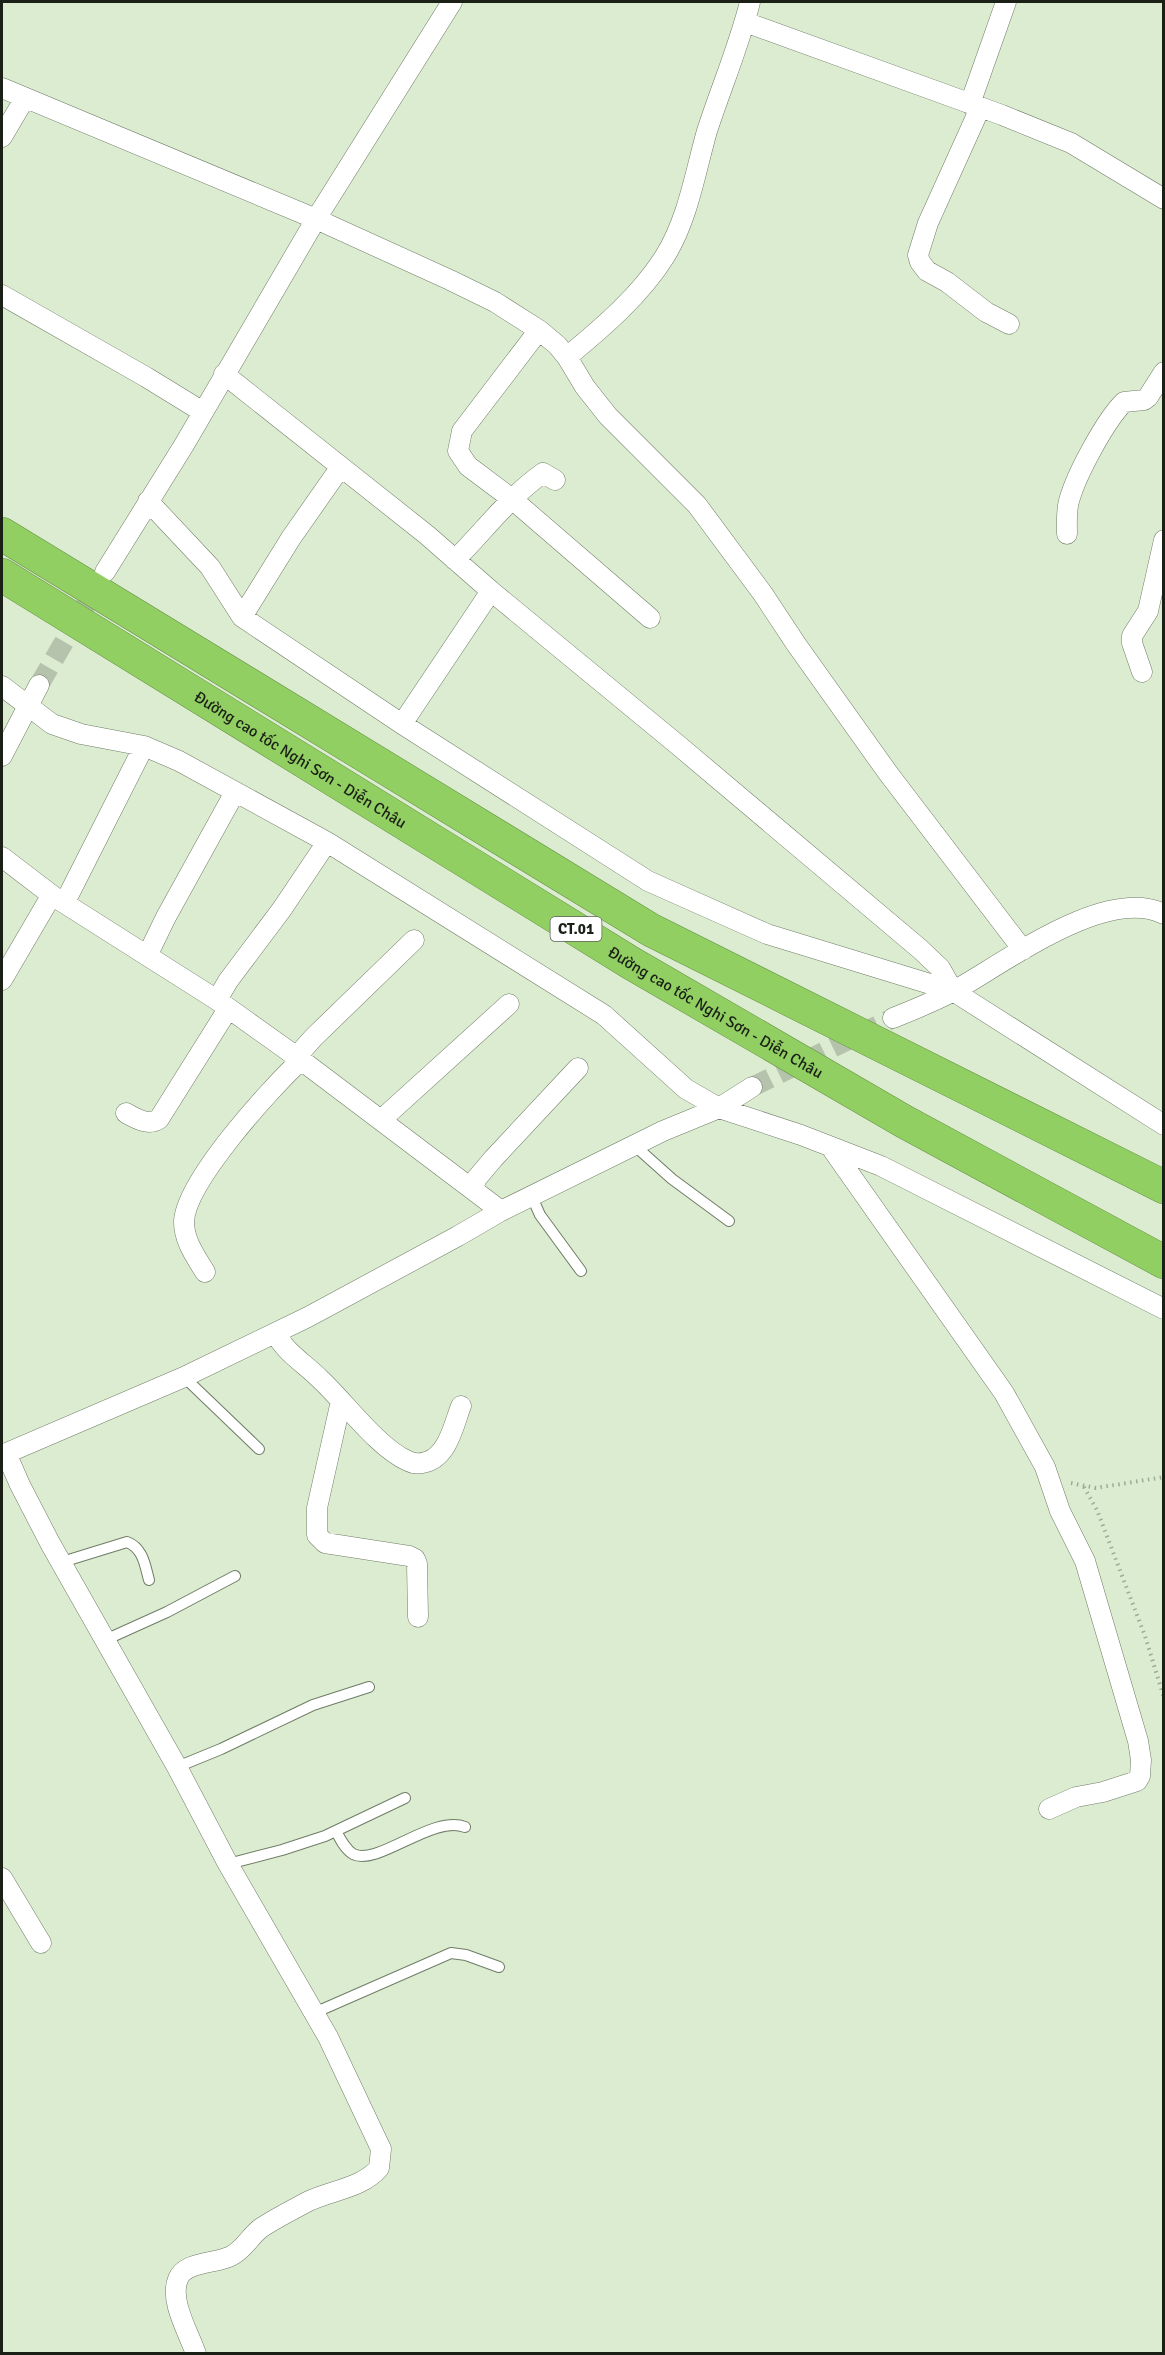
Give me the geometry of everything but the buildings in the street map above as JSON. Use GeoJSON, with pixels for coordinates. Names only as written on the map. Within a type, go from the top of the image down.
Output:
{"type":"FeatureCollection","features":[{"type":"Feature","properties":{"kind":"highway","name":"CT.01"},"geometry":{"type":"LineString","coordinates":[[2,534],[651,930],[1164,1188]]}},
{"type":"Feature","properties":{"kind":"highway","name":"Đường cao tốc Nghi Sơn - Diễn Châu"},"geometry":{"type":"LineString","coordinates":[[2,575],[631,963],[904,1122],[1164,1262]]}},
{"type":"Feature","properties":{"kind":"street"},"geometry":{"type":"LineString","coordinates":[[105,572],[203,412],[316,219],[452,2]]}},
{"type":"Feature","properties":{"kind":"street"},"geometry":{"type":"LineString","coordinates":[[567,357],[599,329],[649,277],[674,240],[750,2]]}},
{"type":"Feature","properties":{"kind":"street"},"geometry":{"type":"LineString","coordinates":[[1006,2],[975,106],[928,223],[918,255],[927,271],[947,282],[986,312],[1009,324]]}},
{"type":"Feature","properties":{"kind":"street"},"geometry":{"type":"LineString","coordinates":[[745,22],[1071,143],[1164,199]]}},
{"type":"Feature","properties":{"kind":"street"},"geometry":{"type":"LineString","coordinates":[[2,88],[277,205],[316,219],[495,302],[539,330],[557,345],[608,416],[697,505],[763,594],[888,773],[1023,950]]}},
{"type":"Feature","properties":{"kind":"street"},"geometry":{"type":"LineString","coordinates":[[2,137],[26,98]]}},
{"type":"Feature","properties":{"kind":"street"},"geometry":{"type":"LineString","coordinates":[[2,295],[203,412]]}},
{"type":"Feature","properties":{"kind":"street"},"geometry":{"type":"LineString","coordinates":[[539,330],[462,431],[458,451],[468,466],[512,499],[650,618]]}},
{"type":"Feature","properties":{"kind":"street"},"geometry":{"type":"LineString","coordinates":[[1067,534],[1069,500],[1110,419],[1124,402],[1144,400],[1148,397],[1164,372]]}},
{"type":"Feature","properties":{"kind":"street"},"geometry":{"type":"LineString","coordinates":[[224,374],[427,535],[920,949],[940,968],[953,991]]}},
{"type":"Feature","properties":{"kind":"street"},"geometry":{"type":"LineString","coordinates":[[242,617],[291,538],[340,468]]}},
{"type":"Feature","properties":{"kind":"street"},"geometry":{"type":"LineString","coordinates":[[455,560],[512,499],[543,473],[555,480]]}},
{"type":"Feature","properties":{"kind":"street"},"geometry":{"type":"LineString","coordinates":[[148,501],[210,567],[242,617],[402,724],[648,881],[767,934],[953,991],[1164,1125]]}},
{"type":"Feature","properties":{"kind":"street"},"geometry":{"type":"LineString","coordinates":[[1142,672],[1132,643],[1132,636],[1148,611],[1164,540]]}},
{"type":"Feature","properties":{"kind":"street"},"geometry":{"type":"LineString","coordinates":[[402,724],[491,591]]}},
{"type":"Feature","properties":{"kind":"street"},"geometry":{"type":"LineString","coordinates":[[2,756],[39,685]]}},
{"type":"Feature","properties":{"kind":"street"},"geometry":{"type":"LineString","coordinates":[[2,686],[52,724],[81,734],[144,746],[178,761],[327,842],[604,1015],[686,1089],[718,1108],[881,1166],[1164,1309]]}},
{"type":"Feature","properties":{"kind":"street"},"geometry":{"type":"LineString","coordinates":[[2,980],[47,903],[59,899],[144,746]]}},
{"type":"Feature","properties":{"kind":"street"},"geometry":{"type":"LineString","coordinates":[[148,954],[166,917],[236,792]]}},
{"type":"Feature","properties":{"kind":"street"},"geometry":{"type":"LineString","coordinates":[[126,1113],[147,1122],[153,1123],[159,1119],[223,1004],[228,981],[282,909],[327,842]]}},
{"type":"Feature","properties":{"kind":"street"},"geometry":{"type":"LineString","coordinates":[[2,857],[59,899],[223,1004],[299,1058],[501,1210]]}},
{"type":"Feature","properties":{"kind":"street"},"geometry":{"type":"LineString","coordinates":[[893,1018],[953,991],[1057,930],[1105,912],[1141,907],[1164,914]]}},
{"type":"Feature","properties":{"kind":"street"},"geometry":{"type":"LineString","coordinates":[[205,1272],[190,1248],[184,1230],[184,1219],[189,1203],[211,1166],[314,1037],[414,940]]}},
{"type":"Feature","properties":{"kind":"street"},"geometry":{"type":"LineString","coordinates":[[381,1120],[509,1004]]}},
{"type":"Feature","properties":{"kind":"street"},"geometry":{"type":"LineString","coordinates":[[472,1189],[477,1178],[493,1159],[578,1068]]}},
{"type":"Feature","properties":{"kind":"street"},"geometry":{"type":"LineString","coordinates":[[196,2354],[178,2304],[176,2288],[178,2278],[182,2273],[190,2268],[231,2256],[261,2228],[311,2200],[364,2180],[379,2168],[381,2149],[342,2064],[228,1864],[4,1454],[184,1377],[275,1333],[397,1269],[501,1210],[532,1197],[634,1145],[718,1108],[752,1087]]}},
{"type":"Feature","properties":{"kind":"street"},"geometry":{"type":"LineString","coordinates":[[830,1146],[1004,1394],[1047,1475],[1060,1511],[1091,1578],[1138,1741],[1141,1760],[1140,1776],[1132,1784],[1076,1797],[1049,1809]]}},
{"type":"Feature","properties":{"kind":"street"},"geometry":{"type":"LineString","coordinates":[[275,1333],[282,1346],[319,1378],[357,1419],[396,1454],[417,1463],[428,1462],[443,1449],[461,1406]]}},
{"type":"Feature","properties":{"kind":"street"},"geometry":{"type":"LineString","coordinates":[[341,1401],[317,1508],[316,1535],[320,1540],[337,1546],[409,1556],[415,1559],[418,1617]]}},
{"type":"Feature","properties":{"kind":"street"},"geometry":{"type":"LineString","coordinates":[[2,1878],[41,1943]]}},
{"type":"Feature","properties":{"kind":"lane"},"geometry":{"type":"LineString","coordinates":[[634,1145],[672,1179],[729,1221]]}},
{"type":"Feature","properties":{"kind":"lane"},"geometry":{"type":"LineString","coordinates":[[532,1197],[540,1215],[581,1271]]}},
{"type":"Feature","properties":{"kind":"lane"},"geometry":{"type":"LineString","coordinates":[[184,1377],[259,1449]]}},
{"type":"Feature","properties":{"kind":"lane"},"geometry":{"type":"LineString","coordinates":[[62,1563],[127,1542],[136,1546],[149,1580]]}},
{"type":"Feature","properties":{"kind":"lane"},"geometry":{"type":"LineString","coordinates":[[105,1640],[167,1612],[235,1576]]}},
{"type":"Feature","properties":{"kind":"lane"},"geometry":{"type":"LineString","coordinates":[[177,1767],[221,1749],[313,1705],[369,1687]]}},
{"type":"Feature","properties":{"kind":"lane"},"geometry":{"type":"LineString","coordinates":[[228,1864],[282,1850],[336,1831],[405,1798]]}},
{"type":"Feature","properties":{"kind":"lane"},"geometry":{"type":"LineString","coordinates":[[336,1831],[349,1851],[359,1856],[369,1856],[444,1826],[458,1824],[465,1827]]}},
{"type":"Feature","properties":{"kind":"lane"},"geometry":{"type":"LineString","coordinates":[[314,2013],[451,1953],[466,1954],[500,1967]]}},
{"type":"Feature","properties":{"kind":"path"},"geometry":{"type":"LineString","coordinates":[[1047,1475],[1084,1487],[1122,1485],[1164,1477]]}},
{"type":"Feature","properties":{"kind":"path"},"geometry":{"type":"LineString","coordinates":[[1084,1487],[1097,1510],[1145,1636],[1164,1698]]}},
{"type":"Feature","properties":{"kind":"tunnel"},"geometry":{"type":"LineString","coordinates":[[39,685],[99,582]]}},
{"type":"Feature","properties":{"kind":"tunnel"},"geometry":{"type":"LineString","coordinates":[[752,1087],[893,1018]]}}]}
